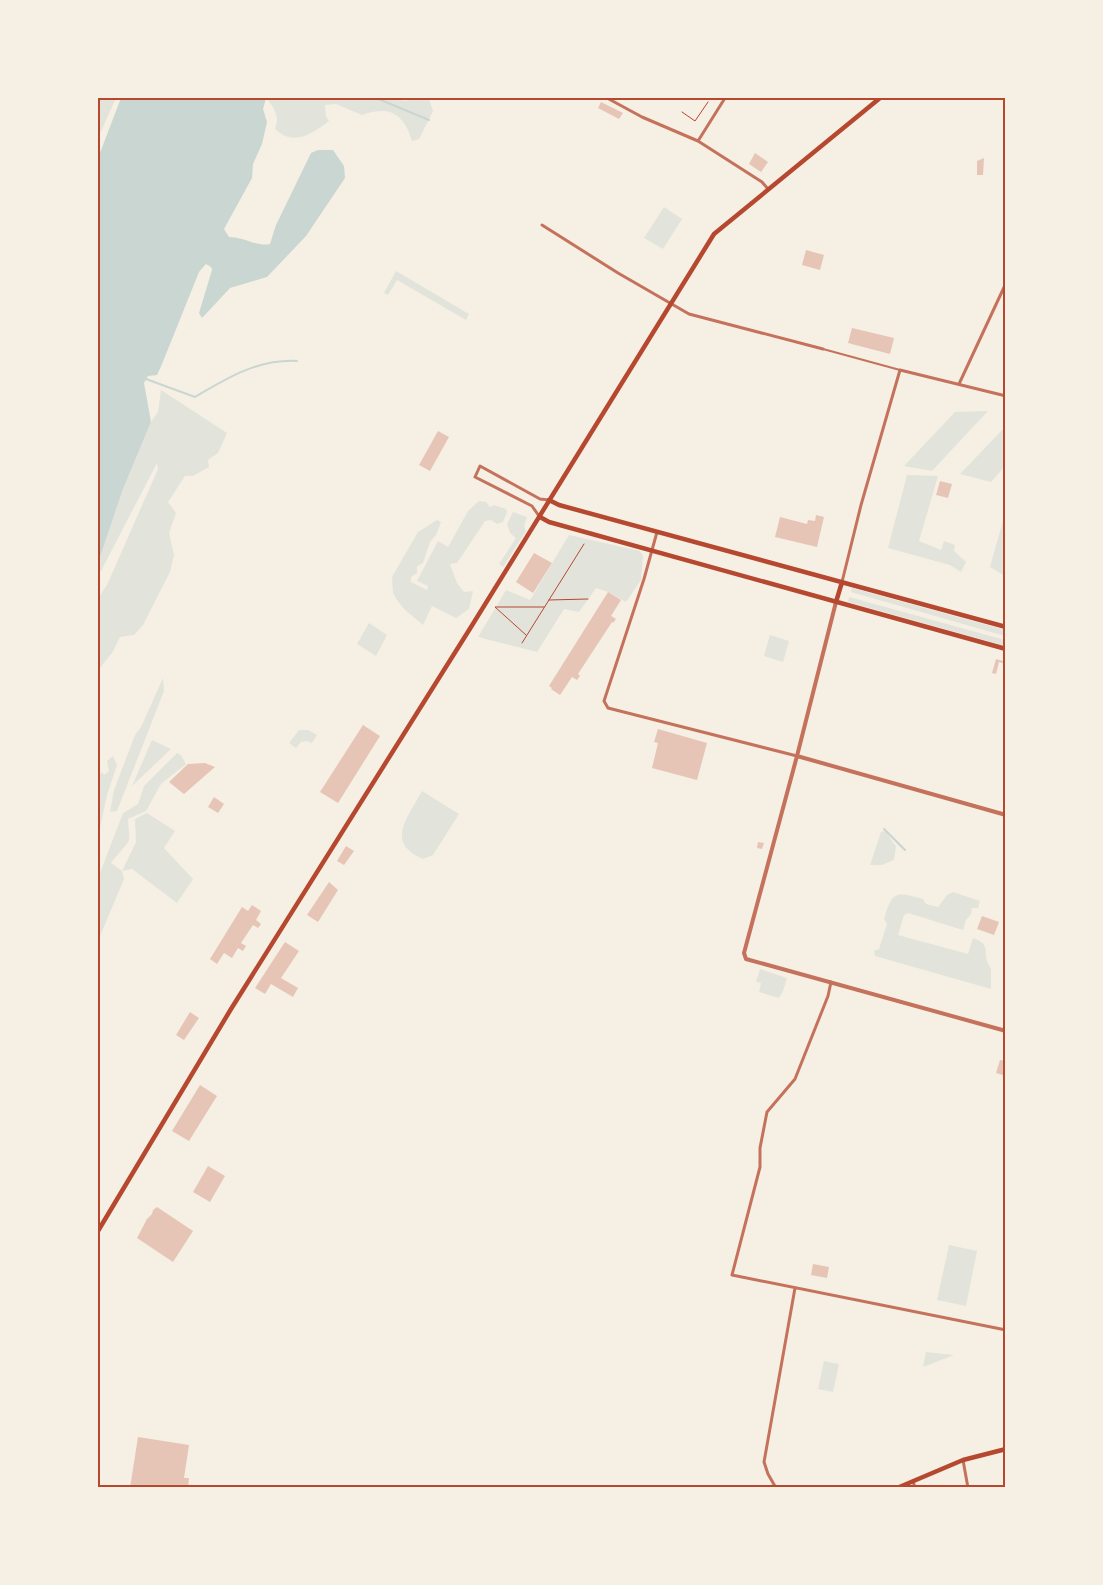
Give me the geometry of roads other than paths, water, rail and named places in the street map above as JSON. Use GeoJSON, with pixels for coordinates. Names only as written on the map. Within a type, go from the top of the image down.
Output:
{"type":"FeatureCollection","features":[{"type":"Feature","properties":{"kind":"main road"},"geometry":{"type":"LineString","coordinates":[[98,1231],[231,1009],[714,234],[880,98]]}},
{"type":"Feature","properties":{"kind":"main road"},"geometry":{"type":"LineString","coordinates":[[549,500],[559,505],[1006,627]]}},
{"type":"Feature","properties":{"kind":"main road"},"geometry":{"type":"LineString","coordinates":[[540,516],[549,522],[1006,649]]}},
{"type":"Feature","properties":{"kind":"main road"},"geometry":{"type":"LineString","coordinates":[[836,602],[842,582]]}},
{"type":"Feature","properties":{"kind":"main road"},"geometry":{"type":"LineString","coordinates":[[896,1488],[964,1460],[1006,1449]]}},
{"type":"Feature","properties":{"kind":"street"},"geometry":{"type":"LineString","coordinates":[[607,98],[642,117],[698,141],[762,182],[768,189]]}},
{"type":"Feature","properties":{"kind":"street"},"geometry":{"type":"LineString","coordinates":[[698,141],[725,98]]}},
{"type":"Feature","properties":{"kind":"street"},"geometry":{"type":"LineString","coordinates":[[542,225],[618,273],[689,314],[823,349]]}},
{"type":"Feature","properties":{"kind":"street"},"geometry":{"type":"LineString","coordinates":[[958,384],[1006,283]]}},
{"type":"Feature","properties":{"kind":"street"},"geometry":{"type":"LineString","coordinates":[[1001,292],[1006,294]]}},
{"type":"Feature","properties":{"kind":"street"},"geometry":{"type":"LineString","coordinates":[[842,582],[861,505],[900,370],[1006,396]]}},
{"type":"Feature","properties":{"kind":"street"},"geometry":{"type":"LineString","coordinates":[[540,516],[532,506],[475,477],[480,466],[540,499],[549,500]]}},
{"type":"Feature","properties":{"kind":"street"},"geometry":{"type":"LineString","coordinates":[[657,531],[644,579],[604,701],[608,708],[797,756],[1006,816]]}},
{"type":"Feature","properties":{"kind":"street"},"geometry":{"type":"LineString","coordinates":[[836,602],[744,953],[746,959],[1006,1031]]}},
{"type":"Feature","properties":{"kind":"street"},"geometry":{"type":"LineString","coordinates":[[831,982],[828,996],[795,1079],[767,1112],[760,1148],[760,1167],[732,1275],[1006,1330]]}},
{"type":"Feature","properties":{"kind":"street"},"geometry":{"type":"LineString","coordinates":[[776,1488],[764,1462],[795,1288]]}},
{"type":"Feature","properties":{"kind":"street"},"geometry":{"type":"LineString","coordinates":[[964,1460],[968,1488]]}},
{"type":"Feature","properties":{"kind":"street"},"geometry":{"type":"LineString","coordinates":[[913,1480],[915,1488]]}},
{"type":"Feature","properties":{"kind":"lane"},"geometry":{"type":"LineString","coordinates":[[823,349],[900,370]]}},
{"type":"Feature","properties":{"kind":"waterway"},"geometry":{"type":"LineString","coordinates":[[376,98],[429,120]]}},
{"type":"Feature","properties":{"kind":"waterway"},"geometry":{"type":"LineString","coordinates":[[146,379],[195,397],[243,371],[269,363],[297,361]]}},
{"type":"Feature","properties":{"kind":"waterway"},"geometry":{"type":"LineString","coordinates":[[884,829],[905,850]]}}]}
